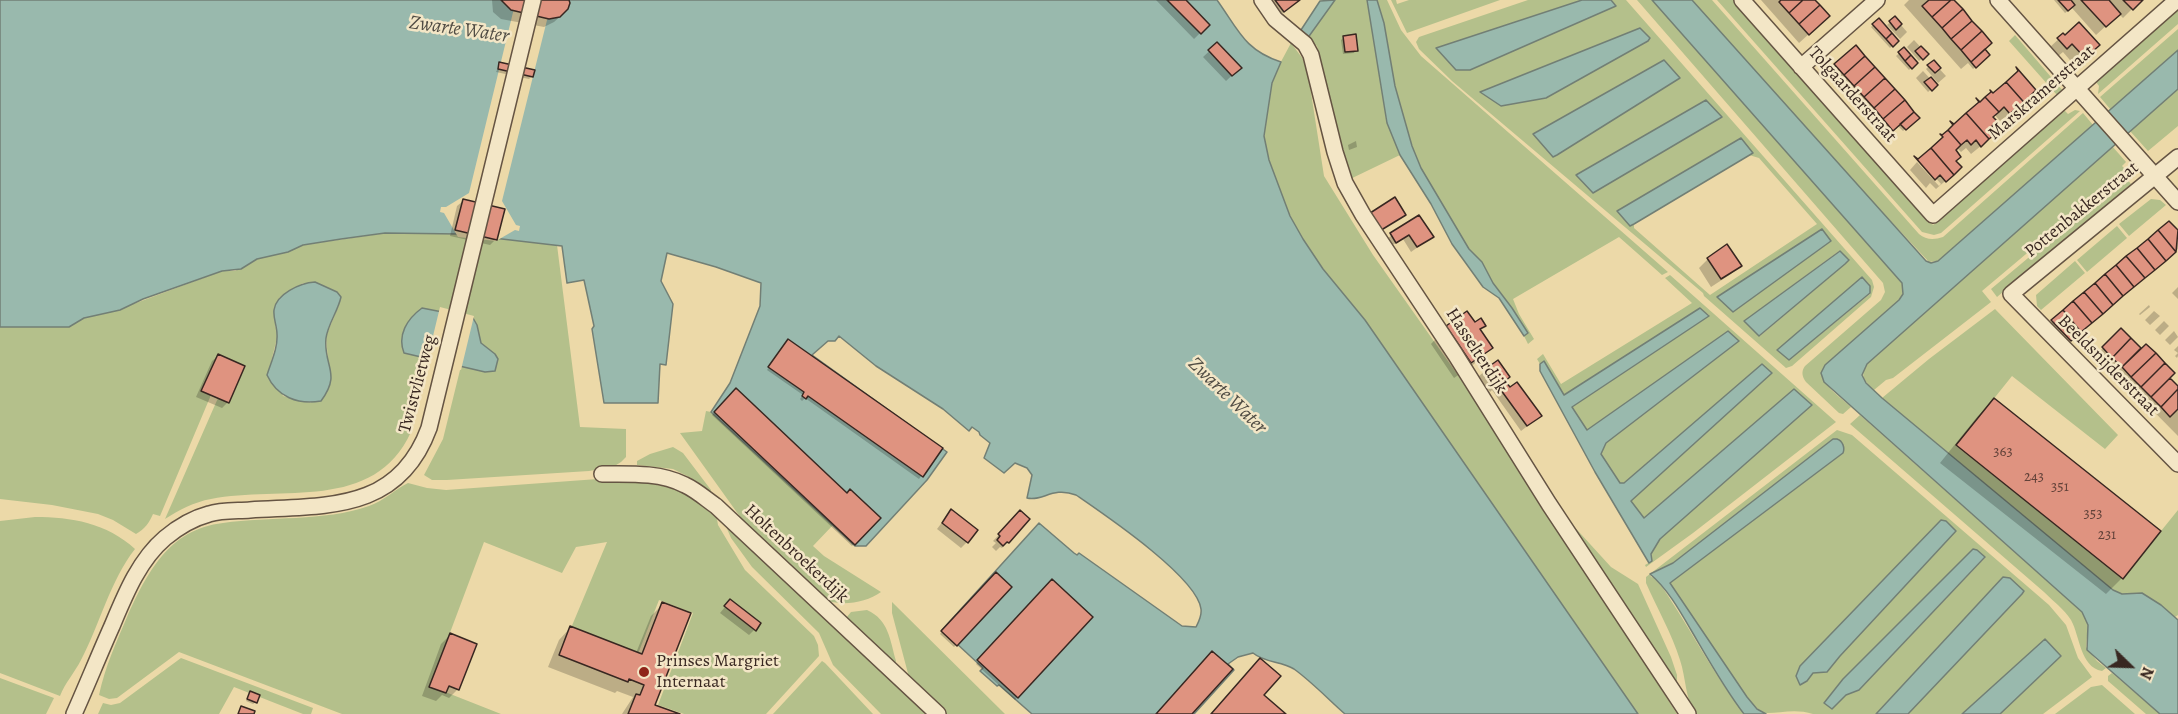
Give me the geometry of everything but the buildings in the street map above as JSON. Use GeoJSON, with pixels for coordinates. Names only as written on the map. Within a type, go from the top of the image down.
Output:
{"type":"FeatureCollection","features":[{"type":"Feature","properties":{"kind":"street","name":"Twistvlietweg"},"geometry":{"type":"LineString","coordinates":[[74,714],[124,598],[149,555],[166,537],[183,525],[210,513],[333,504],[364,497],[401,475],[421,447],[429,428],[533,0]]}},
{"type":"Feature","properties":{"kind":"street","name":"Hasselterdijk"},"geometry":{"type":"LineString","coordinates":[[1262,0],[1275,19],[1299,40],[1311,55],[1335,152],[1346,183],[1363,215],[1455,354],[1549,504],[1688,714]]}},
{"type":"Feature","properties":{"kind":"street","name":"Tolgaarderstraat"},"geometry":{"type":"LineString","coordinates":[[1742,0],[1933,215]]}},
{"type":"Feature","properties":{"kind":"street"},"geometry":{"type":"LineString","coordinates":[[1801,66],[1877,0]]}},
{"type":"Feature","properties":{"kind":"street"},"geometry":{"type":"LineString","coordinates":[[1998,0],[2178,202]]}},
{"type":"Feature","properties":{"kind":"street","name":"Marskramerstraat"},"geometry":{"type":"LineString","coordinates":[[1933,215],[2177,0]]}},
{"type":"Feature","properties":{"kind":"street","name":"Pottenbakkerstraat"},"geometry":{"type":"LineString","coordinates":[[2011,294],[2178,157]]}},
{"type":"Feature","properties":{"kind":"street","name":"Beeldsnijderstraat"},"geometry":{"type":"LineString","coordinates":[[2011,294],[2178,464]]}},
{"type":"Feature","properties":{"kind":"street","name":"Holtenbroekerdijk"},"geometry":{"type":"LineString","coordinates":[[602,474],[632,474],[671,479],[685,484],[716,506],[939,714]]}},
{"type":"Feature","properties":{"kind":"green space"},"geometry":{"type":"Polygon","coordinates":[[[1335,0],[1367,0],[1387,123],[1400,155],[1344,182],[1317,46],[1307,39],[1335,0]]]}},
{"type":"Feature","properties":{"kind":"green space"},"geometry":{"type":"Polygon","coordinates":[[[1377,0],[1387,0],[1401,30],[1421,56],[1668,272],[1662,275],[1619,237],[1513,299],[1534,339],[1528,344],[1524,336],[1527,334],[1512,308],[1493,283],[1482,262],[1469,249],[1421,168],[1412,146],[1395,86],[1384,23],[1377,0]]]}},
{"type":"Feature","properties":{"kind":"green space"},"geometry":{"type":"Polygon","coordinates":[[[1391,0],[1396,0],[1397,4],[1409,0],[1500,0],[1407,33],[1391,0]]]}},
{"type":"Feature","properties":{"kind":"green space"},"geometry":{"type":"Polygon","coordinates":[[[1528,0],[1582,0],[1436,48],[1616,5],[1611,0],[1626,0],[1872,280],[1874,287],[1871,297],[1792,366],[1786,368],[1703,293],[1452,81],[1419,49],[1416,42],[1419,37],[1528,0]],[[1664,60],[1553,157],[1680,78],[1664,60]],[[1706,100],[1577,176],[1722,117],[1706,100]],[[1749,155],[1634,224],[1634,228],[1710,295],[1817,224],[1759,158],[1749,155]],[[1822,229],[1717,297],[1733,312],[1831,241],[1822,229]],[[1839,251],[1744,321],[1760,336],[1849,259],[1839,251]],[[1862,277],[1789,360],[1870,294],[1869,284],[1862,277]]]}},
{"type":"Feature","properties":{"kind":"green space"},"geometry":{"type":"Polygon","coordinates":[[[1637,0],[1652,0],[1902,283],[1903,294],[1899,300],[1823,369],[1827,385],[1851,407],[1843,414],[1839,413],[1806,382],[1803,370],[1881,300],[1885,292],[1883,283],[1637,0]]]}},
{"type":"Feature","properties":{"kind":"green space"},"geometry":{"type":"Polygon","coordinates":[[[1692,0],[1712,0],[1919,234],[1927,238],[1943,237],[2083,113],[2093,125],[1938,261],[1929,262],[1816,141],[1692,0]]]}},
{"type":"Feature","properties":{"kind":"green space"},"geometry":{"type":"Polygon","coordinates":[[[1717,0],[1734,0],[1933,225],[2064,110],[2068,114],[2075,110],[2080,111],[1941,233],[1934,235],[1922,232],[1717,0]]]}},
{"type":"Feature","properties":{"kind":"green space"},"geometry":{"type":"Polygon","coordinates":[[[2178,10],[2178,24],[2098,94],[2099,86],[2096,82],[2178,10]]]}},
{"type":"Feature","properties":{"kind":"green space"},"geometry":{"type":"Polygon","coordinates":[[[2178,29],[2178,50],[2111,110],[2100,97],[2178,29]]]}},
{"type":"Feature","properties":{"kind":"green space"},"geometry":{"type":"Polygon","coordinates":[[[2015,35],[2063,91],[2057,95],[2009,41],[2015,35]]]}},
{"type":"Feature","properties":{"kind":"green space"},"geometry":{"type":"Polygon","coordinates":[[[1291,43],[1303,59],[1309,80],[1324,176],[1373,255],[1491,422],[1677,714],[1638,714],[1365,320],[1323,269],[1303,239],[1290,216],[1269,160],[1264,136],[1272,83],[1291,43]]]}},
{"type":"Feature","properties":{"kind":"green space"},"geometry":{"type":"Polygon","coordinates":[[[2178,89],[2178,126],[2148,151],[2130,131],[2178,89]]]}},
{"type":"Feature","properties":{"kind":"green space"},"geometry":{"type":"Polygon","coordinates":[[[2112,146],[2126,162],[2122,166],[2126,170],[1982,291],[1991,302],[1893,378],[1886,380],[1874,390],[1868,384],[1863,375],[1867,364],[2112,146]]]}},
{"type":"Feature","properties":{"kind":"green space"},"geometry":{"type":"Polygon","coordinates":[[[2125,177],[2131,184],[1997,297],[1991,289],[2125,177]]]}},
{"type":"Feature","properties":{"kind":"green space"},"geometry":{"type":"Polygon","coordinates":[[[2151,199],[2160,200],[2166,205],[2129,236],[2119,224],[2151,199]]]}},
{"type":"Feature","properties":{"kind":"green space"},"geometry":{"type":"Polygon","coordinates":[[[2117,226],[2127,238],[2087,272],[2077,260],[2117,226]]]}},
{"type":"Feature","properties":{"kind":"green space"},"geometry":{"type":"Polygon","coordinates":[[[386,233],[459,234],[557,245],[580,427],[626,429],[626,457],[613,467],[589,471],[447,480],[432,480],[424,475],[443,439],[461,366],[485,372],[495,354],[481,343],[477,325],[466,316],[422,308],[404,328],[429,359],[411,432],[395,458],[374,475],[350,485],[323,491],[238,495],[211,499],[187,507],[165,519],[218,398],[229,403],[245,366],[218,354],[201,390],[211,395],[160,516],[153,514],[146,526],[136,534],[98,514],[52,505],[0,499],[0,327],[69,327],[84,318],[128,306],[222,271],[235,271],[257,259],[288,252],[303,245],[386,233]],[[303,283],[279,298],[275,325],[278,334],[270,366],[283,396],[311,403],[328,360],[326,336],[339,305],[303,283]]]}},
{"type":"Feature","properties":{"kind":"green space"},"geometry":{"type":"Polygon","coordinates":[[[2075,261],[2085,273],[2041,310],[2037,306],[2036,295],[2075,261]]]}},
{"type":"Feature","properties":{"kind":"green space"},"geometry":{"type":"Polygon","coordinates":[[[1670,275],[1836,422],[1646,567],[1645,565],[1652,561],[1651,554],[1655,544],[1794,389],[1644,518],[1630,501],[1772,373],[1762,364],[1624,483],[1620,483],[1601,454],[1606,443],[1738,341],[1727,332],[1587,430],[1572,407],[1709,315],[1700,308],[1564,396],[1544,361],[1540,364],[1537,359],[1543,354],[1561,384],[1692,303],[1665,278],[1670,275]]]}},
{"type":"Feature","properties":{"kind":"green space"},"geometry":{"type":"Polygon","coordinates":[[[1995,309],[2118,435],[2105,449],[2012,376],[1956,446],[2123,578],[2178,510],[2178,615],[2175,617],[2161,605],[2137,593],[2122,594],[2113,590],[1882,398],[1995,309]]]}},
{"type":"Feature","properties":{"kind":"green space"},"geometry":{"type":"Polygon","coordinates":[[[706,411],[711,412],[833,525],[813,546],[824,556],[881,592],[856,602],[828,601],[751,532],[680,433],[702,431],[706,411]]]}},
{"type":"Feature","properties":{"kind":"green space"},"geometry":{"type":"Polygon","coordinates":[[[1860,415],[2082,612],[2088,625],[2086,647],[2106,668],[2102,671],[2089,664],[2071,620],[2058,605],[1850,424],[1860,415]]]}},
{"type":"Feature","properties":{"kind":"green space"},"geometry":{"type":"Polygon","coordinates":[[[1837,430],[1852,435],[2049,605],[2066,625],[2078,658],[2092,677],[2043,714],[2000,714],[2061,656],[2045,640],[1962,714],[1908,714],[2022,594],[2010,578],[2005,577],[1876,714],[1813,714],[1793,711],[1764,713],[1755,706],[1730,674],[1670,583],[1843,453],[1843,445],[1839,440],[1834,439],[1673,563],[1650,574],[1651,577],[1656,578],[1744,714],[1695,714],[1689,701],[1677,650],[1646,583],[1646,577],[1837,430]],[[1956,531],[1800,685],[1807,681],[1813,673],[1827,672],[1956,531]],[[1973,549],[1843,679],[1824,703],[1835,705],[1846,695],[1859,690],[1985,558],[1973,549]]]}},
{"type":"Feature","properties":{"kind":"green space"},"geometry":{"type":"Polygon","coordinates":[[[673,447],[683,453],[711,490],[710,494],[691,478],[673,469],[637,465],[637,461],[650,454],[673,447]]]}},
{"type":"Feature","properties":{"kind":"green space"},"geometry":{"type":"Polygon","coordinates":[[[598,479],[647,483],[676,489],[716,513],[718,525],[745,570],[814,636],[819,656],[766,714],[684,714],[658,705],[693,613],[659,600],[638,654],[571,628],[607,542],[576,547],[562,573],[484,542],[430,686],[501,714],[342,714],[179,652],[117,698],[109,699],[99,695],[119,636],[152,570],[174,544],[204,527],[241,521],[315,517],[351,511],[374,504],[408,483],[446,490],[598,479]]]}},
{"type":"Feature","properties":{"kind":"green space"},"geometry":{"type":"Polygon","coordinates":[[[35,517],[62,518],[101,527],[135,549],[126,561],[88,646],[60,696],[0,673],[0,521],[35,517]]]}},
{"type":"Feature","properties":{"kind":"green space"},"geometry":{"type":"Polygon","coordinates":[[[722,517],[933,714],[881,714],[833,665],[819,633],[752,567],[731,538],[722,517]]]}},
{"type":"Feature","properties":{"kind":"green space"},"geometry":{"type":"Polygon","coordinates":[[[1569,521],[1611,567],[1638,584],[1671,657],[1677,683],[1674,683],[1569,521]]]}},
{"type":"Feature","properties":{"kind":"green space"},"geometry":{"type":"Polygon","coordinates":[[[892,602],[1005,714],[945,714],[910,681],[892,613],[892,602]]]}},
{"type":"Feature","properties":{"kind":"green space"},"geometry":{"type":"Polygon","coordinates":[[[867,610],[880,619],[888,631],[895,665],[846,618],[851,612],[867,610]]]}},
{"type":"Feature","properties":{"kind":"green space"},"geometry":{"type":"Polygon","coordinates":[[[181,658],[313,708],[311,714],[303,714],[234,687],[219,714],[98,714],[103,703],[111,705],[120,703],[181,658]]]}},
{"type":"Feature","properties":{"kind":"green space"},"geometry":{"type":"Polygon","coordinates":[[[822,661],[825,663],[873,714],[773,714],[822,661]]]}},
{"type":"Feature","properties":{"kind":"green space"},"geometry":{"type":"Polygon","coordinates":[[[2112,673],[2160,714],[2146,714],[2108,681],[2108,676],[2112,673]]]}},
{"type":"Feature","properties":{"kind":"green space"},"geometry":{"type":"Polygon","coordinates":[[[0,678],[54,698],[46,714],[0,714],[0,678]]]}},
{"type":"Feature","properties":{"kind":"green space"},"geometry":{"type":"Polygon","coordinates":[[[2102,685],[2135,714],[2055,714],[2091,687],[2102,685]]]}},
{"type":"Feature","properties":{"kind":"water","name":"Zwarte Water"},"geometry":{"type":"Polygon","coordinates":[[[0,0],[1217,0],[1250,45],[1268,57],[1281,62],[1272,83],[1264,136],[1269,160],[1290,216],[1303,239],[1323,269],[1365,320],[1638,714],[1345,714],[1294,669],[1263,659],[1253,653],[1238,657],[1228,664],[1234,670],[1194,714],[1032,714],[980,671],[983,668],[942,630],[1039,523],[1074,553],[1077,555],[1079,553],[1182,626],[1196,627],[1201,616],[1201,609],[1196,596],[1184,580],[1148,548],[1076,495],[1060,492],[1033,499],[1027,498],[1032,475],[1027,468],[1015,463],[1004,473],[984,458],[990,443],[979,432],[972,427],[969,431],[943,409],[876,366],[839,336],[835,341],[828,341],[812,355],[947,452],[927,480],[866,546],[855,546],[711,412],[730,383],[760,306],[761,283],[667,253],[661,281],[673,304],[666,365],[660,364],[658,403],[604,403],[592,329],[594,326],[584,280],[567,283],[562,246],[459,234],[385,233],[303,245],[288,252],[257,259],[241,269],[222,271],[143,299],[120,310],[84,318],[69,327],[0,327],[0,0]]]}},
{"type":"Feature","properties":{"kind":"water"},"geometry":{"type":"Polygon","coordinates":[[[1335,0],[1307,39],[1299,33],[1320,1],[1335,0]]]}},
{"type":"Feature","properties":{"kind":"water"},"geometry":{"type":"Polygon","coordinates":[[[1367,0],[1377,0],[1384,23],[1395,86],[1412,146],[1421,168],[1469,249],[1482,262],[1493,283],[1528,333],[1524,336],[1499,298],[1483,287],[1452,244],[1431,204],[1400,155],[1387,123],[1367,0]]]}},
{"type":"Feature","properties":{"kind":"water"},"geometry":{"type":"Polygon","coordinates":[[[1582,0],[1611,0],[1616,6],[1470,70],[1456,70],[1436,48],[1582,0]]]}},
{"type":"Feature","properties":{"kind":"water"},"geometry":{"type":"Polygon","coordinates":[[[1652,0],[1692,0],[1926,261],[1931,263],[1938,261],[2178,50],[2178,89],[1867,364],[1862,375],[1866,383],[1882,398],[2113,590],[2122,594],[2142,593],[2161,605],[2178,620],[2178,714],[2160,714],[2087,650],[2088,625],[2082,612],[1824,382],[1821,373],[1825,365],[1899,300],[1903,294],[1902,283],[1652,0]]]}},
{"type":"Feature","properties":{"kind":"water"},"geometry":{"type":"Polygon","coordinates":[[[1640,28],[1650,38],[1648,41],[1546,98],[1501,106],[1480,92],[1640,28]]]}},
{"type":"Feature","properties":{"kind":"water"},"geometry":{"type":"Polygon","coordinates":[[[1664,60],[1680,78],[1557,155],[1553,157],[1533,134],[1664,60]]]}},
{"type":"Feature","properties":{"kind":"water"},"geometry":{"type":"Polygon","coordinates":[[[1706,100],[1722,117],[1593,193],[1576,175],[1706,100]]]}},
{"type":"Feature","properties":{"kind":"water"},"geometry":{"type":"Polygon","coordinates":[[[1741,138],[1753,153],[1634,224],[1630,226],[1617,211],[1741,138]]]}},
{"type":"Feature","properties":{"kind":"water"},"geometry":{"type":"Polygon","coordinates":[[[1822,229],[1831,241],[1733,312],[1717,297],[1822,229]]]}},
{"type":"Feature","properties":{"kind":"water"},"geometry":{"type":"Polygon","coordinates":[[[1840,251],[1849,260],[1759,336],[1744,321],[1840,251]]]}},
{"type":"Feature","properties":{"kind":"water"},"geometry":{"type":"Polygon","coordinates":[[[1862,277],[1870,286],[1870,293],[1789,360],[1777,350],[1862,277]]]}},
{"type":"Feature","properties":{"kind":"water"},"geometry":{"type":"Polygon","coordinates":[[[315,282],[337,292],[341,297],[326,338],[330,383],[321,401],[304,402],[282,394],[271,383],[267,375],[276,344],[274,310],[276,304],[290,290],[315,282]]]}},
{"type":"Feature","properties":{"kind":"water"},"geometry":{"type":"Polygon","coordinates":[[[422,308],[473,318],[481,343],[498,359],[495,371],[485,372],[404,353],[402,340],[405,328],[422,308]]]}},
{"type":"Feature","properties":{"kind":"water"},"geometry":{"type":"Polygon","coordinates":[[[1700,308],[1709,316],[1572,407],[1587,430],[1728,331],[1739,341],[1606,443],[1601,454],[1620,483],[1624,483],[1762,364],[1772,373],[1631,501],[1644,518],[1794,389],[1812,405],[1660,539],[1651,554],[1652,561],[1649,563],[1595,472],[1540,371],[1540,364],[1544,361],[1564,395],[1700,308]]]}},
{"type":"Feature","properties":{"kind":"water"},"geometry":{"type":"Polygon","coordinates":[[[1833,439],[1842,443],[1843,453],[1670,583],[1747,697],[1757,709],[1766,714],[1744,714],[1723,684],[1673,600],[1650,574],[1673,563],[1833,439]]]}},
{"type":"Feature","properties":{"kind":"water"},"geometry":{"type":"Polygon","coordinates":[[[1941,520],[1946,521],[1956,531],[1827,672],[1813,673],[1807,681],[1800,685],[1796,676],[1800,666],[1941,520]]]}},
{"type":"Feature","properties":{"kind":"water"},"geometry":{"type":"Polygon","coordinates":[[[1973,549],[1985,557],[1859,690],[1846,695],[1832,709],[1824,703],[1843,679],[1973,549]]]}},
{"type":"Feature","properties":{"kind":"water"},"geometry":{"type":"Polygon","coordinates":[[[2003,577],[2010,578],[2024,591],[2022,594],[1908,714],[1876,714],[2003,577]]]}},
{"type":"Feature","properties":{"kind":"water"},"geometry":{"type":"Polygon","coordinates":[[[2045,639],[2061,656],[2000,714],[1962,714],[2045,639]]]}},
{"type":"Feature","properties":{"kind":"pier"},"geometry":{"type":"Polygon","coordinates":[[[516,0],[552,0],[502,201],[516,225],[520,226],[519,231],[515,230],[496,241],[458,237],[444,213],[440,212],[441,207],[446,207],[469,193],[516,0]]]}},
{"type":"Feature","properties":{"kind":"pier"},"geometry":{"type":"Polygon","coordinates":[[[440,307],[474,316],[461,370],[427,361],[440,307]]]}},
{"type":"Feature","properties":{"kind":"place","name":"Prinses Margriet Internaat"},"geometry":{"type":"Point","coordinates":[644,672]}}]}
